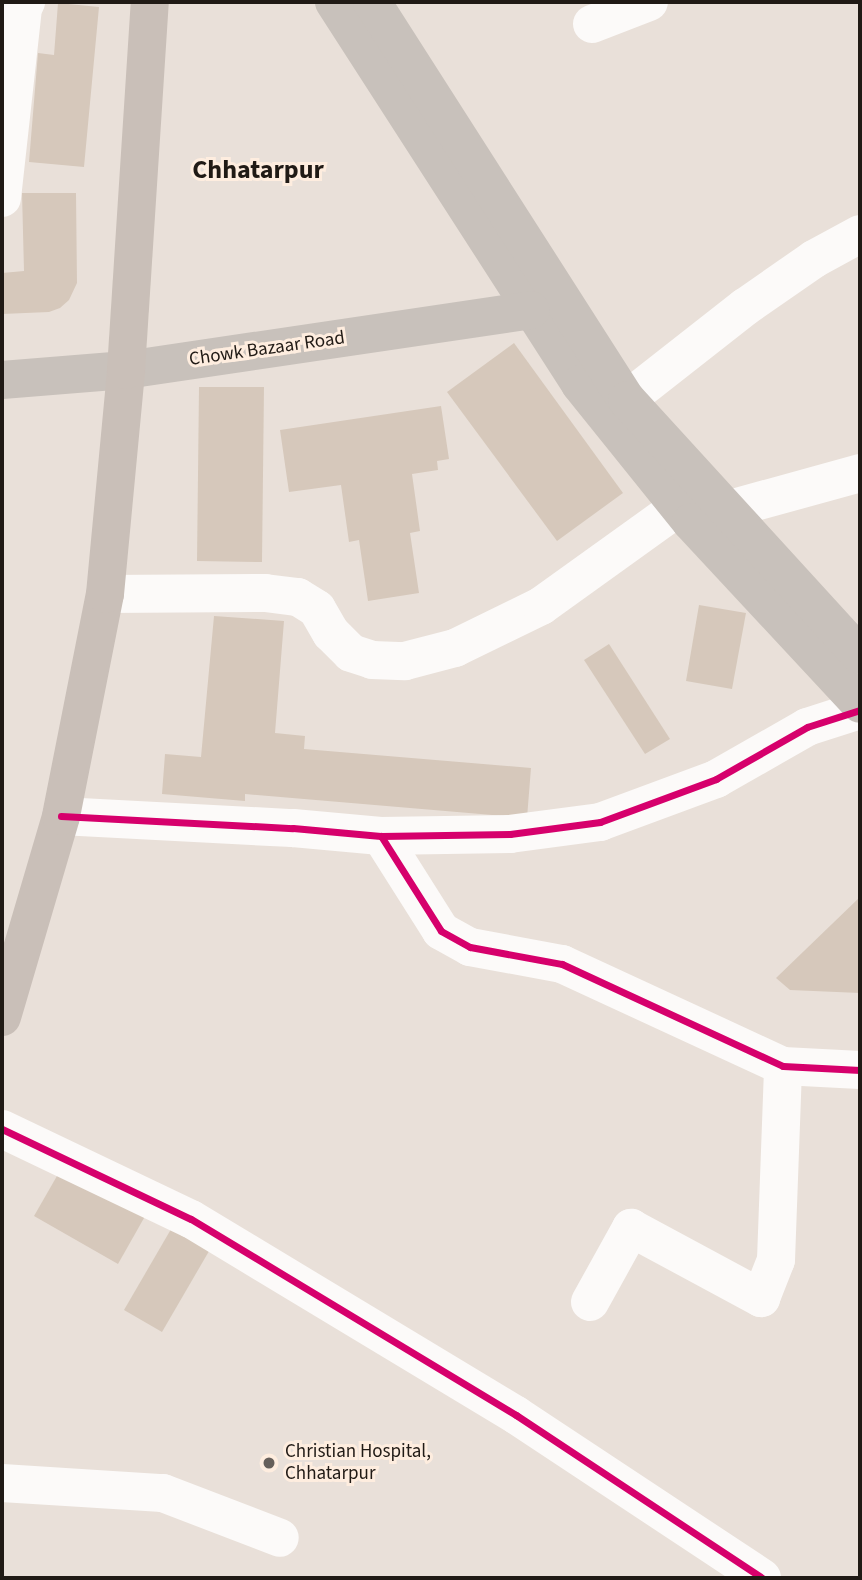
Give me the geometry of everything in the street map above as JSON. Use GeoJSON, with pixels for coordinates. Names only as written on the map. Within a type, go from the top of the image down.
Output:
{"type":"FeatureCollection","features":[{"type":"Feature","properties":{"kind":"highway"},"geometry":{"type":"LineString","coordinates":[[2,1017],[61,816],[105,594],[126,370],[150,2]]}},
{"type":"Feature","properties":{"kind":"main road"},"geometry":{"type":"LineString","coordinates":[[334,2],[580,384],[616,408],[715,523],[860,704]]}},
{"type":"Feature","properties":{"kind":"main road"},"geometry":{"type":"LineString","coordinates":[[372,2],[616,408],[679,507],[715,523],[860,655]]}},
{"type":"Feature","properties":{"kind":"main road","name":"Chowk Bazaar Road"},"geometry":{"type":"LineString","coordinates":[[2,380],[126,370],[531,310]]}},
{"type":"Feature","properties":{"kind":"street"},"geometry":{"type":"LineString","coordinates":[[2,198],[23,7],[26,2]]}},
{"type":"Feature","properties":{"kind":"street"},"geometry":{"type":"LineString","coordinates":[[592,24],[649,2]]}},
{"type":"Feature","properties":{"kind":"street"},"geometry":{"type":"LineString","coordinates":[[616,408],[745,307],[814,259],[860,234]]}},
{"type":"Feature","properties":{"kind":"street"},"geometry":{"type":"LineString","coordinates":[[715,523],[860,473]]}},
{"type":"Feature","properties":{"kind":"street"},"geometry":{"type":"LineString","coordinates":[[105,594],[265,593],[299,597],[317,609],[331,633],[351,653],[372,660],[405,661],[455,648],[541,606],[679,507]]}},
{"type":"Feature","properties":{"kind":"street"},"geometry":{"type":"LineString","coordinates":[[61,816],[280,827],[381,836],[510,834],[600,822],[716,779],[807,727],[860,710]]}},
{"type":"Feature","properties":{"kind":"street"},"geometry":{"type":"LineString","coordinates":[[381,836],[441,931],[470,947],[562,964],[783,1066],[860,1070]]}},
{"type":"Feature","properties":{"kind":"street"},"geometry":{"type":"LineString","coordinates":[[590,1302],[631,1228],[761,1298],[776,1260],[783,1066]]}},
{"type":"Feature","properties":{"kind":"street"},"geometry":{"type":"LineString","coordinates":[[2,1129],[191,1219],[516,1415],[762,1578]]}},
{"type":"Feature","properties":{"kind":"street"},"geometry":{"type":"LineString","coordinates":[[2,1483],[163,1493],[280,1538]]}},
{"type":"Feature","properties":{"kind":"building"},"geometry":{"type":"Polygon","coordinates":[[[58,3],[99,7],[84,167],[29,162],[38,53],[54,55],[58,3]]]}},
{"type":"Feature","properties":{"kind":"building"},"geometry":{"type":"Polygon","coordinates":[[[22,193],[76,193],[77,283],[69,300],[60,308],[49,312],[2,314],[2,273],[24,271],[22,193]]]}},
{"type":"Feature","properties":{"kind":"building"},"geometry":{"type":"Polygon","coordinates":[[[514,343],[623,493],[557,541],[447,392],[514,343]]]}},
{"type":"Feature","properties":{"kind":"building"},"geometry":{"type":"Polygon","coordinates":[[[199,387],[264,387],[262,562],[197,561],[199,387]]]}},
{"type":"Feature","properties":{"kind":"building"},"geometry":{"type":"Polygon","coordinates":[[[441,406],[449,459],[437,461],[438,470],[412,474],[420,531],[410,533],[419,593],[368,601],[359,540],[349,542],[341,485],[289,492],[280,430],[441,406]]]}},
{"type":"Feature","properties":{"kind":"building"},"geometry":{"type":"Polygon","coordinates":[[[699,605],[746,613],[732,689],[686,681],[699,605]]]}},
{"type":"Feature","properties":{"kind":"building"},"geometry":{"type":"Polygon","coordinates":[[[214,616],[284,621],[275,733],[305,736],[304,749],[531,768],[527,818],[245,794],[245,801],[162,794],[165,754],[201,757],[214,616]]]}},
{"type":"Feature","properties":{"kind":"building"},"geometry":{"type":"Polygon","coordinates":[[[609,644],[670,739],[645,754],[584,660],[609,644]]]}},
{"type":"Feature","properties":{"kind":"building"},"geometry":{"type":"Polygon","coordinates":[[[860,897],[860,993],[790,990],[776,978],[860,897]]]}},
{"type":"Feature","properties":{"kind":"building"},"geometry":{"type":"Polygon","coordinates":[[[65,1162],[148,1211],[118,1264],[34,1216],[65,1162]]]}},
{"type":"Feature","properties":{"kind":"building"},"geometry":{"type":"Polygon","coordinates":[[[174,1224],[212,1246],[162,1332],[124,1310],[174,1224]]]}},
{"type":"Feature","properties":{"kind":"cycle path"},"geometry":{"type":"LineString","coordinates":[[381,836],[510,834],[600,822],[716,779],[807,727],[860,710]]}},
{"type":"Feature","properties":{"kind":"cycle path"},"geometry":{"type":"LineString","coordinates":[[61,816],[293,828],[381,836],[441,931],[470,947],[562,964],[783,1066],[860,1070]]}},
{"type":"Feature","properties":{"kind":"cycle path"},"geometry":{"type":"LineString","coordinates":[[2,1129],[191,1219],[516,1415],[762,1578]]}},
{"type":"Feature","properties":{"kind":"place","name":"Christian Hospital, Chhatarpur"},"geometry":{"type":"Point","coordinates":[269,1463]}},
{"type":"Feature","properties":{"kind":"district","name":"Chhatarpur"},"geometry":{"type":"Point","coordinates":[258,170]}}]}
